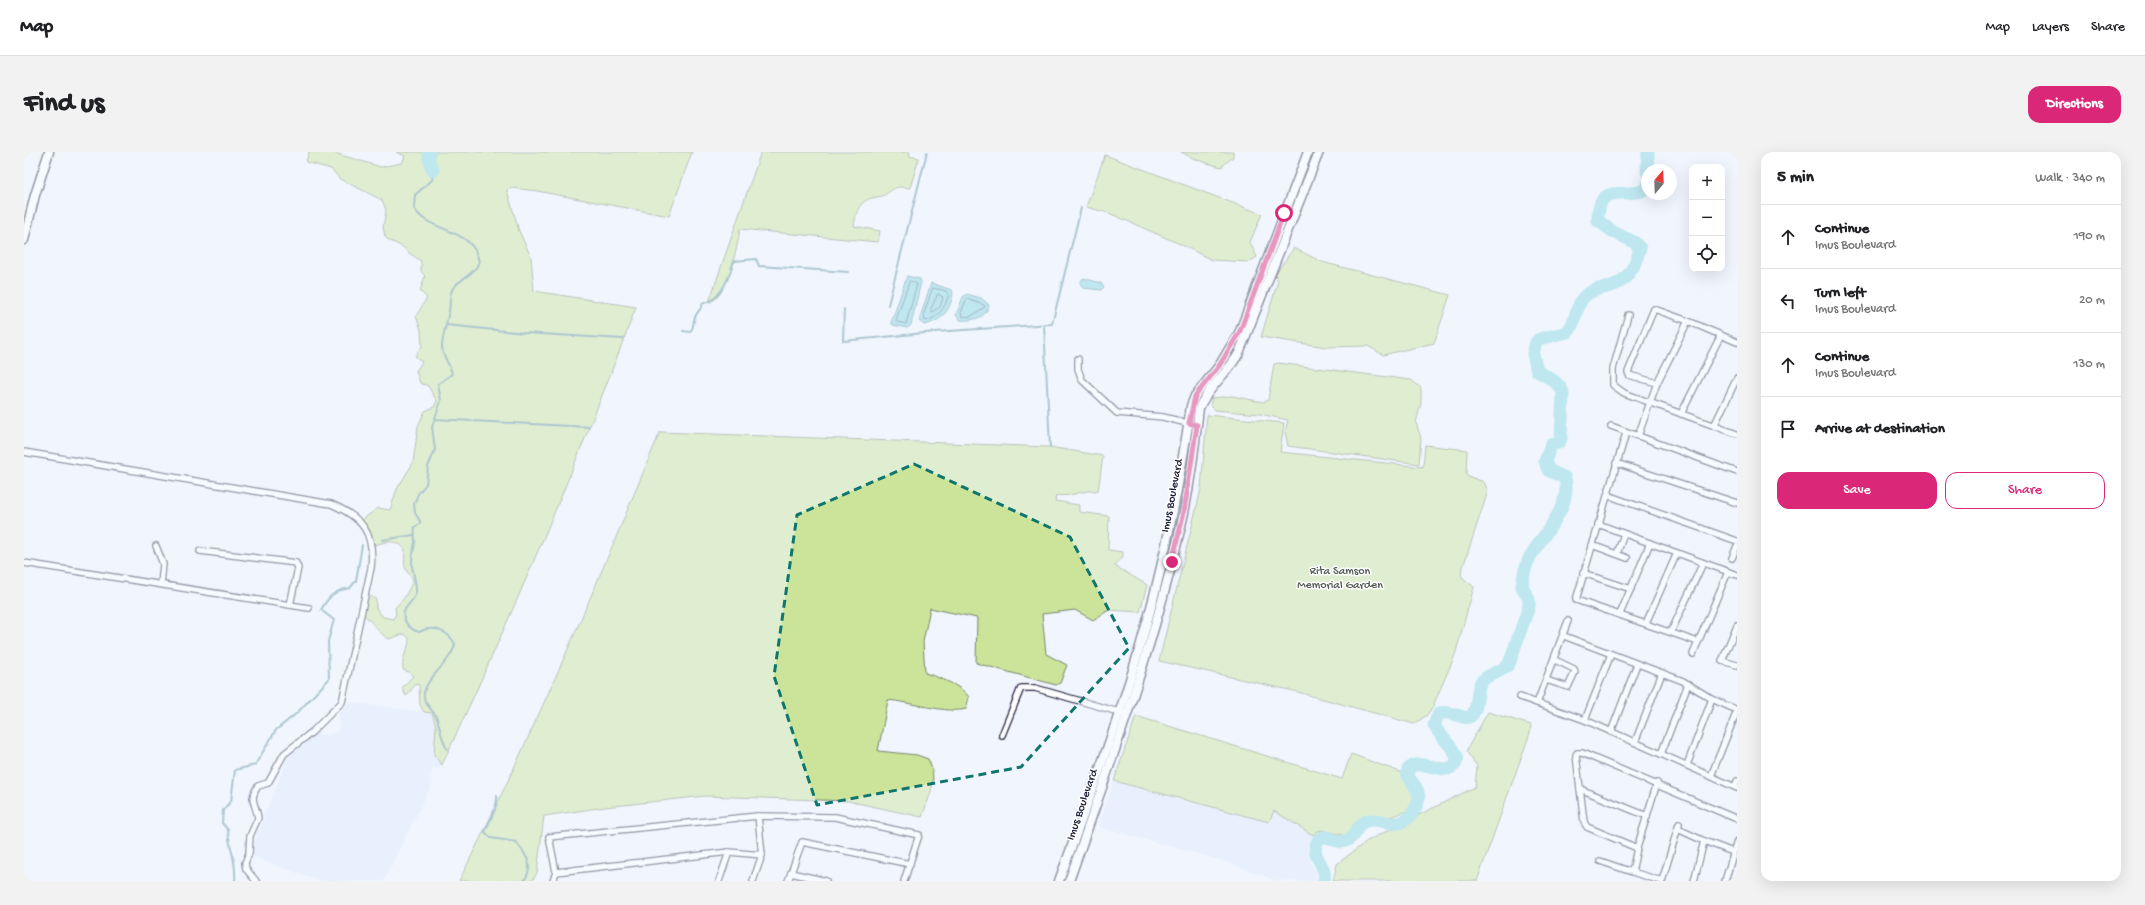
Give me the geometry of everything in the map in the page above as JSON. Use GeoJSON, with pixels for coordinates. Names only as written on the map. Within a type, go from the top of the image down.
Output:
{"type":"FeatureCollection","features":[{"type":"Feature","properties":{"kind":"main road"},"geometry":{"type":"LineString","coordinates":[[24,240],[35,195],[49,152]]}},
{"type":"Feature","properties":{"kind":"main road","name":"Imus Boulevard"},"geometry":{"type":"LineString","coordinates":[[1069,881],[1127,715],[1164,592],[1184,512],[1195,396],[1219,366],[1240,331],[1308,152]]}},
{"type":"Feature","properties":{"kind":"main road","name":"Imus Boulevard"},"geometry":{"type":"LineString","coordinates":[[1059,881],[1118,712],[1147,623],[1175,510],[1193,424],[1204,398],[1228,370],[1239,353],[1320,152]]}},
{"type":"Feature","properties":{"kind":"main road"},"geometry":{"type":"LineString","coordinates":[[1175,510],[1184,512]]}},
{"type":"Feature","properties":{"kind":"street"},"geometry":{"type":"LineString","coordinates":[[1657,383],[1629,374],[1628,372],[1653,310],[1656,309],[1688,320],[1737,342]]}},
{"type":"Feature","properties":{"kind":"street"},"geometry":{"type":"LineString","coordinates":[[1628,315],[1613,369],[1614,385],[1624,393],[1737,434]]}},
{"type":"Feature","properties":{"kind":"street"},"geometry":{"type":"LineString","coordinates":[[1638,436],[1657,383],[1688,320]]}},
{"type":"Feature","properties":{"kind":"street"},"geometry":{"type":"LineString","coordinates":[[1681,414],[1721,335]]}},
{"type":"Feature","properties":{"kind":"street"},"geometry":{"type":"LineString","coordinates":[[1078,359],[1078,369],[1082,380],[1117,413],[1162,417],[1193,424]]}},
{"type":"Feature","properties":{"kind":"street"},"geometry":{"type":"LineString","coordinates":[[1714,426],[1737,378]]}},
{"type":"Feature","properties":{"kind":"street"},"geometry":{"type":"LineString","coordinates":[[1611,426],[1626,433],[1737,472]]}},
{"type":"Feature","properties":{"kind":"street"},"geometry":{"type":"LineString","coordinates":[[1626,433],[1583,573],[1576,598],[1577,601],[1620,614],[1698,642]]}},
{"type":"Feature","properties":{"kind":"street"},"geometry":{"type":"LineString","coordinates":[[24,452],[331,504],[351,514],[367,530],[372,555],[371,568],[342,702],[312,732],[287,751],[268,783],[258,786],[254,792],[252,805],[258,818],[250,836],[249,853],[245,862],[246,869],[256,881]]}},
{"type":"Feature","properties":{"kind":"street"},"geometry":{"type":"LineString","coordinates":[[1616,463],[1737,503]]}},
{"type":"Feature","properties":{"kind":"street"},"geometry":{"type":"LineString","coordinates":[[1607,495],[1737,541]]}},
{"type":"Feature","properties":{"kind":"street"},"geometry":{"type":"LineString","coordinates":[[1598,524],[1737,575]]}},
{"type":"Feature","properties":{"kind":"street"},"geometry":{"type":"LineString","coordinates":[[1617,554],[1624,534]]}},
{"type":"Feature","properties":{"kind":"street"},"geometry":{"type":"LineString","coordinates":[[1620,614],[1650,543]]}},
{"type":"Feature","properties":{"kind":"street"},"geometry":{"type":"LineString","coordinates":[[1592,545],[1627,558]]}},
{"type":"Feature","properties":{"kind":"street"},"geometry":{"type":"LineString","coordinates":[[156,546],[163,564],[161,584]]}},
{"type":"Feature","properties":{"kind":"street"},"geometry":{"type":"LineString","coordinates":[[1732,558],[1737,546]]}},
{"type":"Feature","properties":{"kind":"street"},"geometry":{"type":"LineString","coordinates":[[200,551],[296,564],[298,568],[290,605]]}},
{"type":"Feature","properties":{"kind":"street"},"geometry":{"type":"LineString","coordinates":[[1646,623],[1677,553]]}},
{"type":"Feature","properties":{"kind":"street"},"geometry":{"type":"LineString","coordinates":[[24,563],[309,608]]}},
{"type":"Feature","properties":{"kind":"street"},"geometry":{"type":"LineString","coordinates":[[1671,632],[1703,563]]}},
{"type":"Feature","properties":{"kind":"street"},"geometry":{"type":"LineString","coordinates":[[1693,654],[1728,572]]}},
{"type":"Feature","properties":{"kind":"street"},"geometry":{"type":"LineString","coordinates":[[1583,573],[1631,590]]}},
{"type":"Feature","properties":{"kind":"street"},"geometry":{"type":"LineString","coordinates":[[1537,703],[1555,660],[1568,621]]}},
{"type":"Feature","properties":{"kind":"street"},"geometry":{"type":"LineString","coordinates":[[1737,625],[1722,659],[1724,663],[1737,665]]}},
{"type":"Feature","properties":{"kind":"street"},"geometry":{"type":"LineString","coordinates":[[1564,636],[1688,684],[1712,699],[1737,710],[1711,776]]}},
{"type":"Feature","properties":{"kind":"street"},"geometry":{"type":"LineString","coordinates":[[1585,720],[1612,654]]}},
{"type":"Feature","properties":{"kind":"street"},"geometry":{"type":"LineString","coordinates":[[1546,680],[1568,687],[1574,669],[1555,660]]}},
{"type":"Feature","properties":{"kind":"street"},"geometry":{"type":"LineString","coordinates":[[1611,732],[1637,664]]}},
{"type":"Feature","properties":{"kind":"street"},"geometry":{"type":"LineString","coordinates":[[1635,742],[1662,673]]}},
{"type":"Feature","properties":{"kind":"street"},"geometry":{"type":"LineString","coordinates":[[1661,754],[1688,684]]}},
{"type":"Feature","properties":{"kind":"street"},"geometry":{"type":"LineString","coordinates":[[1002,736],[1021,688],[1035,688],[1127,715]]}},
{"type":"Feature","properties":{"kind":"street"},"geometry":{"type":"LineString","coordinates":[[1520,697],[1585,720],[1711,776],[1736,785]]}},
{"type":"Feature","properties":{"kind":"street"},"geometry":{"type":"LineString","coordinates":[[1687,765],[1712,699]]}},
{"type":"Feature","properties":{"kind":"street"},"geometry":{"type":"LineString","coordinates":[[1638,848],[1587,827],[1584,822],[1576,755],[1582,753],[1737,819]]}},
{"type":"Feature","properties":{"kind":"street"},"geometry":{"type":"LineString","coordinates":[[1632,872],[1657,784]]}},
{"type":"Feature","properties":{"kind":"street"},"geometry":{"type":"LineString","coordinates":[[1580,789],[1647,816]]}},
{"type":"Feature","properties":{"kind":"street"},"geometry":{"type":"LineString","coordinates":[[752,881],[762,855],[758,816]]}},
{"type":"Feature","properties":{"kind":"street"},"geometry":{"type":"LineString","coordinates":[[553,881],[556,872],[549,837],[758,816],[835,817],[919,835],[904,881]]}},
{"type":"Feature","properties":{"kind":"street"},"geometry":{"type":"LineString","coordinates":[[1600,861],[1662,881],[1679,827],[1704,841],[1733,852]]}},
{"type":"Feature","properties":{"kind":"street"},"geometry":{"type":"LineString","coordinates":[[1694,881],[1704,841]]}},
{"type":"Feature","properties":{"kind":"street"},"geometry":{"type":"LineString","coordinates":[[1725,881],[1737,841]]}},
{"type":"Feature","properties":{"kind":"street"},"geometry":{"type":"LineString","coordinates":[[788,881],[802,842],[910,864]]}},
{"type":"Feature","properties":{"kind":"street"},"geometry":{"type":"LineString","coordinates":[[556,872],[729,852],[762,855]]}},
{"type":"Feature","properties":{"kind":"street"},"geometry":{"type":"LineString","coordinates":[[719,881],[729,852]]}},
{"type":"Feature","properties":{"kind":"street"},"geometry":{"type":"LineString","coordinates":[[791,873],[826,881]]}},
{"type":"Feature","properties":{"kind":"highlighted area"},"geometry":{"type":"Polygon","coordinates":[[[914,464],[1070,537],[1129,648],[1021,767],[817,805],[774,676],[797,515],[914,464]]]}},
{"type":"Feature","properties":{"kind":"shaded area"},"geometry":{"type":"Polygon","coordinates":[[[349,702],[432,713],[436,726],[434,755],[442,765],[440,768],[434,768],[429,780],[432,784],[384,881],[320,881],[252,857],[257,834],[288,757],[317,732],[321,736],[338,731],[340,725],[338,714],[349,702]]]}},
{"type":"Feature","properties":{"kind":"shaded area"},"geometry":{"type":"Polygon","coordinates":[[[1114,781],[1269,822],[1273,811],[1281,814],[1313,835],[1308,851],[1310,862],[1316,871],[1317,881],[1277,881],[1223,861],[1098,827],[1114,781]]]}},
{"type":"Feature","properties":{"kind":"green space"},"geometry":{"type":"Polygon","coordinates":[[[309,152],[331,152],[381,167],[402,163],[405,156],[396,152],[692,152],[669,216],[537,191],[513,188],[507,190],[519,231],[531,257],[534,291],[636,307],[568,481],[544,538],[442,765],[434,755],[436,726],[432,713],[424,712],[420,705],[419,685],[416,684],[406,696],[402,688],[413,676],[409,672],[403,670],[403,660],[409,638],[404,634],[389,639],[382,634],[363,614],[368,595],[376,599],[376,608],[383,617],[393,619],[396,614],[395,608],[405,597],[413,581],[405,567],[405,549],[394,542],[375,545],[370,531],[362,520],[378,508],[390,510],[397,489],[413,463],[418,426],[425,411],[434,407],[437,401],[428,386],[420,383],[416,371],[422,362],[415,356],[422,346],[421,330],[416,316],[427,298],[420,291],[425,276],[421,271],[421,261],[403,247],[388,240],[385,236],[383,227],[386,210],[382,200],[340,179],[331,169],[306,162],[309,152]]]}},
{"type":"Feature","properties":{"kind":"green space"},"geometry":{"type":"Polygon","coordinates":[[[761,152],[910,152],[909,156],[919,158],[910,188],[894,188],[887,194],[867,200],[858,209],[854,226],[880,231],[878,242],[740,229],[734,258],[726,282],[721,292],[715,299],[709,302],[761,152]]]}},
{"type":"Feature","properties":{"kind":"green space"},"geometry":{"type":"Polygon","coordinates":[[[1181,152],[1233,152],[1233,157],[1221,167],[1197,160],[1181,152]]]}},
{"type":"Feature","properties":{"kind":"green space"},"geometry":{"type":"Polygon","coordinates":[[[1105,155],[1262,214],[1250,242],[1257,257],[1249,262],[1212,260],[1180,244],[1109,213],[1086,207],[1105,155]]]}},
{"type":"Feature","properties":{"kind":"green space"},"geometry":{"type":"Polygon","coordinates":[[[1294,248],[1322,262],[1450,295],[1434,343],[1383,355],[1368,346],[1326,347],[1261,337],[1278,281],[1275,274],[1294,248]]]}},
{"type":"Feature","properties":{"kind":"green space"},"geometry":{"type":"Polygon","coordinates":[[[1278,363],[1411,380],[1421,388],[1421,403],[1416,423],[1421,438],[1419,464],[1288,446],[1285,432],[1288,420],[1260,414],[1215,410],[1210,405],[1212,398],[1232,396],[1263,402],[1268,400],[1274,364],[1278,363]]]}},
{"type":"Feature","properties":{"kind":"green space","name":"Rita Samson Memorial Garden"},"geometry":{"type":"Polygon","coordinates":[[[1207,415],[1284,423],[1280,452],[1423,467],[1425,445],[1467,450],[1466,474],[1484,482],[1488,491],[1461,573],[1462,577],[1474,587],[1455,655],[1433,706],[1427,715],[1414,724],[1294,691],[1159,661],[1201,489],[1207,415]]]}},
{"type":"Feature","properties":{"kind":"green space"},"geometry":{"type":"Polygon","coordinates":[[[660,432],[1050,447],[1103,456],[1098,491],[1086,491],[1062,496],[1056,495],[1055,501],[1079,505],[1079,512],[1109,516],[1108,550],[1123,552],[1122,559],[1115,566],[1147,585],[1140,612],[1109,610],[1093,620],[1075,610],[1042,614],[1046,654],[1067,665],[1060,683],[1056,685],[976,663],[977,618],[930,608],[923,642],[925,673],[949,682],[965,692],[969,697],[966,709],[939,709],[888,700],[878,751],[917,755],[928,759],[933,774],[933,781],[930,795],[922,817],[848,801],[705,796],[605,807],[544,816],[537,873],[532,881],[459,881],[539,715],[660,432]]]}},
{"type":"Feature","properties":{"kind":"green space"},"geometry":{"type":"Polygon","coordinates":[[[1488,712],[1531,725],[1530,733],[1477,881],[1333,881],[1337,864],[1367,841],[1475,787],[1477,766],[1466,751],[1488,712]]]}},
{"type":"Feature","properties":{"kind":"green space"},"geometry":{"type":"Polygon","coordinates":[[[1136,716],[1342,779],[1351,754],[1403,773],[1415,790],[1413,806],[1407,811],[1387,818],[1367,816],[1357,824],[1350,837],[1322,830],[1313,835],[1274,811],[1269,822],[1114,781],[1136,716]]]}},
{"type":"Feature","properties":{"kind":"water"},"geometry":{"type":"Polygon","coordinates":[[[907,276],[920,279],[921,282],[911,325],[907,328],[893,325],[891,323],[907,276]]]}},
{"type":"Feature","properties":{"kind":"water"},"geometry":{"type":"Polygon","coordinates":[[[1083,278],[1101,283],[1104,287],[1101,290],[1083,288],[1080,283],[1083,278]]]}},
{"type":"Feature","properties":{"kind":"water"},"geometry":{"type":"Polygon","coordinates":[[[931,283],[952,290],[953,296],[947,311],[941,318],[924,325],[919,321],[931,283]]]}},
{"type":"Feature","properties":{"kind":"water"},"geometry":{"type":"Polygon","coordinates":[[[967,294],[981,298],[989,305],[985,313],[978,318],[960,320],[956,315],[963,297],[967,294]]]}},
{"type":"Feature","properties":{"kind":"waterway"},"geometry":{"type":"LineString","coordinates":[[429,152],[429,160],[433,171]]}},
{"type":"Feature","properties":{"kind":"waterway"},"geometry":{"type":"LineString","coordinates":[[888,305],[927,152]]}},
{"type":"Feature","properties":{"kind":"waterway"},"geometry":{"type":"LineString","coordinates":[[1647,164],[1648,152]]}},
{"type":"Feature","properties":{"kind":"waterway"},"geometry":{"type":"LineString","coordinates":[[433,171],[432,180],[415,195],[414,208],[420,216],[429,222],[459,236],[468,242],[475,250],[479,262],[474,270],[453,288],[451,294],[450,308],[443,337],[442,349],[452,374],[438,384],[441,401],[432,427],[435,450],[428,467],[426,484],[418,494],[414,504],[415,513],[420,521],[420,524],[415,527],[415,542],[412,561],[416,591],[414,598],[406,607],[404,614],[406,623],[412,629],[419,632],[429,629],[439,630],[448,635],[455,644],[448,658],[431,678],[424,691],[425,701],[436,716],[443,742],[448,750]]}},
{"type":"Feature","properties":{"kind":"waterway"},"geometry":{"type":"LineString","coordinates":[[1324,881],[1323,869],[1315,851],[1319,839],[1322,837],[1328,837],[1339,842],[1347,841],[1353,836],[1362,823],[1366,821],[1376,820],[1397,823],[1407,819],[1412,814],[1419,799],[1417,789],[1408,775],[1409,769],[1412,766],[1421,764],[1448,769],[1454,765],[1457,760],[1452,748],[1434,725],[1439,713],[1444,712],[1467,718],[1469,717],[1475,711],[1481,682],[1509,664],[1529,606],[1529,599],[1522,587],[1526,568],[1530,557],[1555,520],[1564,499],[1566,489],[1565,478],[1548,470],[1545,461],[1551,445],[1558,443],[1561,439],[1563,393],[1556,382],[1537,371],[1533,354],[1536,342],[1539,339],[1568,332],[1573,324],[1579,305],[1586,295],[1596,290],[1617,284],[1631,271],[1640,248],[1634,242],[1615,233],[1598,221],[1599,209],[1602,201],[1607,196],[1612,194],[1641,191]]}},
{"type":"Feature","properties":{"kind":"waterway"},"geometry":{"type":"LineString","coordinates":[[844,309],[843,341],[935,332],[1052,324],[1081,208]]}},
{"type":"Feature","properties":{"kind":"waterway"},"geometry":{"type":"LineString","coordinates":[[683,331],[690,332],[695,317],[703,303],[712,300],[720,292],[726,283],[732,265],[735,261],[756,259],[759,266],[848,272]]}},
{"type":"Feature","properties":{"kind":"waterway"},"geometry":{"type":"LineString","coordinates":[[446,325],[524,333],[623,339]]}},
{"type":"Feature","properties":{"kind":"waterway"},"geometry":{"type":"LineString","coordinates":[[1044,325],[1050,447]]}},
{"type":"Feature","properties":{"kind":"waterway"},"geometry":{"type":"LineString","coordinates":[[435,419],[589,427]]}},
{"type":"Feature","properties":{"kind":"waterway"},"geometry":{"type":"LineString","coordinates":[[382,540],[414,535]]}},
{"type":"Feature","properties":{"kind":"waterway"},"geometry":{"type":"LineString","coordinates":[[235,881],[235,867],[228,830],[222,823],[223,810],[231,801],[235,770],[255,765],[276,730],[297,713],[329,679],[328,641],[334,620],[321,610],[326,601],[332,595],[340,590],[350,588],[356,581],[362,545]]}},
{"type":"Feature","properties":{"kind":"waterway"},"geometry":{"type":"LineString","coordinates":[[497,796],[495,810],[485,832],[491,838],[516,842],[528,860],[529,870],[524,881]]}},
{"type":"Feature","properties":{"kind":"route"},"geometry":{"type":"LineString","coordinates":[[1172,562],[1184,512],[1197,425],[1189,423],[1191,406],[1195,396],[1219,366],[1240,331],[1284,213]]}}]}
